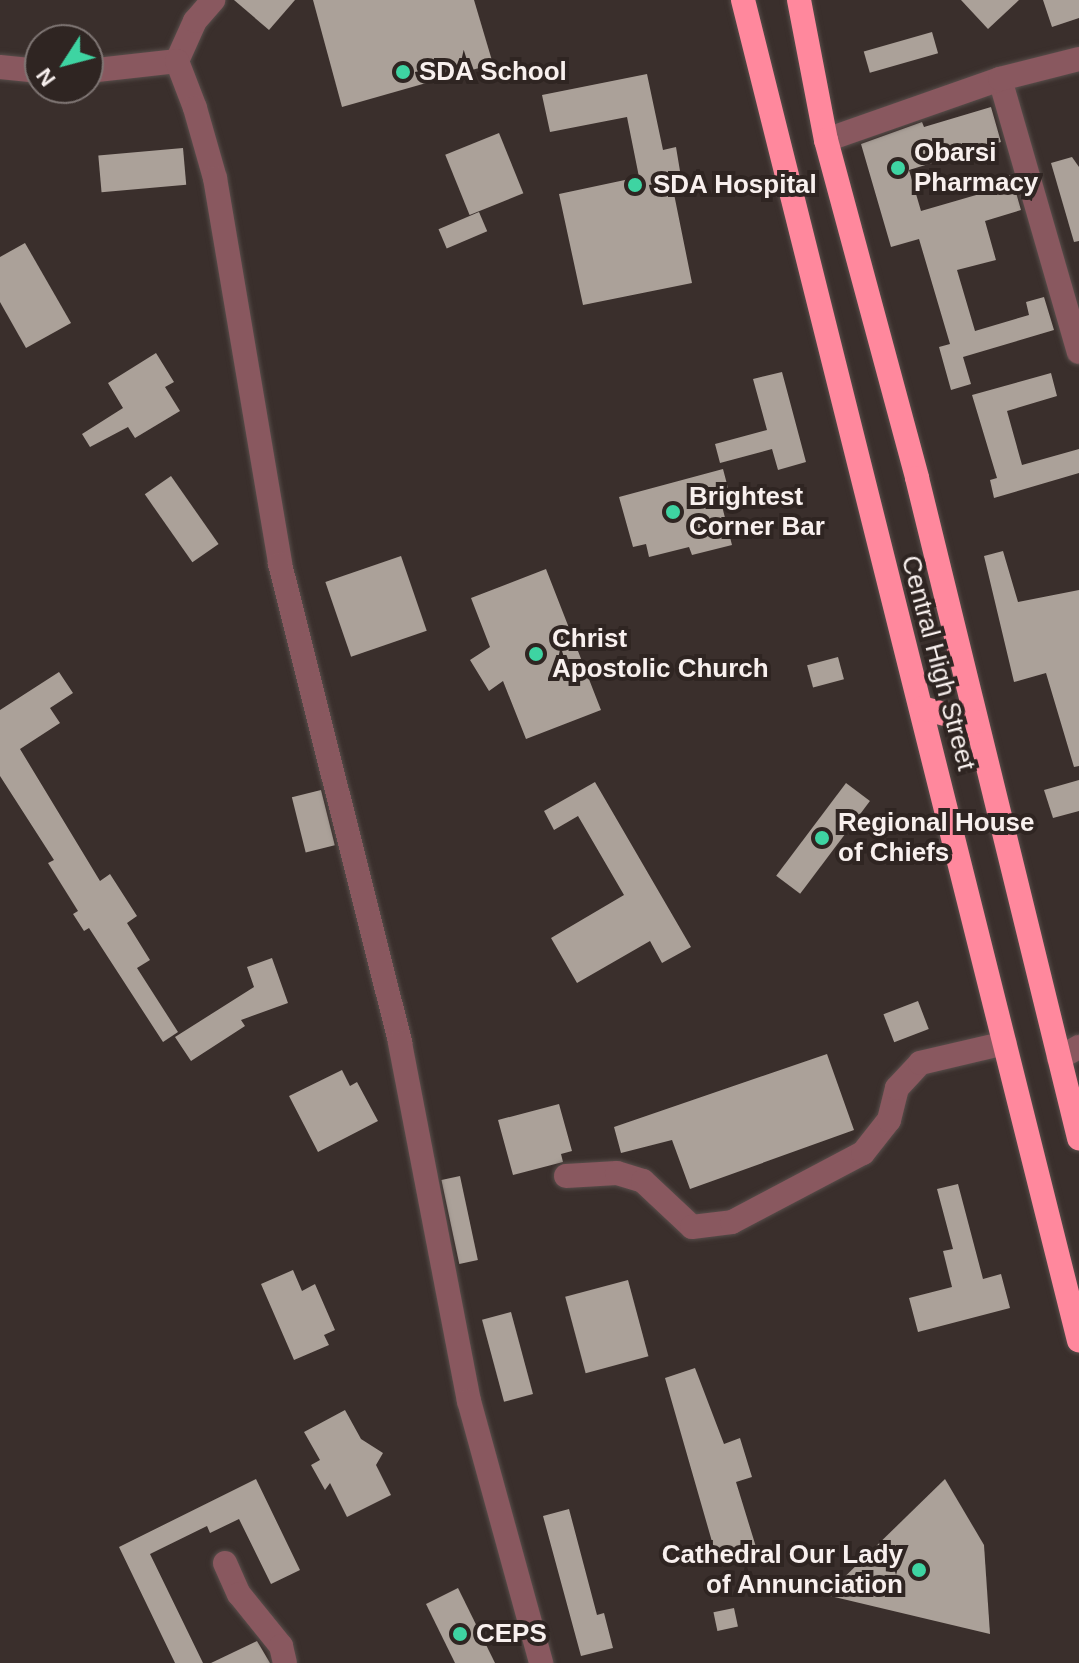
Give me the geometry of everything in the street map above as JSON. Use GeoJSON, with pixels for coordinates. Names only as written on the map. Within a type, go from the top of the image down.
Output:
{"type":"FeatureCollection","features":[{"type":"Feature","properties":{"kind":"highway","name":"Central High Street"},"geometry":{"type":"LineString","coordinates":[[743,0],[854,457],[922,708],[1079,1341]]}},
{"type":"Feature","properties":{"kind":"highway","name":"Central High Street"},"geometry":{"type":"LineString","coordinates":[[799,0],[826,140],[917,478],[975,722],[1069,1052],[1079,1138]]}},
{"type":"Feature","properties":{"kind":"highway"},"geometry":{"type":"LineString","coordinates":[[922,708],[975,722]]}},
{"type":"Feature","properties":{"kind":"street"},"geometry":{"type":"LineString","coordinates":[[213,0],[195,21],[177,61],[215,178],[280,564],[400,1043],[469,1401],[541,1663]]}},
{"type":"Feature","properties":{"kind":"street"},"geometry":{"type":"LineString","coordinates":[[826,140],[1000,79],[1079,59]]}},
{"type":"Feature","properties":{"kind":"street"},"geometry":{"type":"LineString","coordinates":[[104,69],[177,61]]}},
{"type":"Feature","properties":{"kind":"street"},"geometry":{"type":"LineString","coordinates":[[0,67],[24,69]]}},
{"type":"Feature","properties":{"kind":"street"},"geometry":{"type":"LineString","coordinates":[[1000,79],[1078,345]]}},
{"type":"Feature","properties":{"kind":"street"},"geometry":{"type":"LineString","coordinates":[[566,1176],[617,1173],[643,1181],[692,1227],[732,1222],[863,1153],[889,1120],[897,1088],[920,1063],[1005,1043]]}},
{"type":"Feature","properties":{"kind":"street"},"geometry":{"type":"LineString","coordinates":[[225,1563],[239,1594],[281,1646],[285,1663]]}},
{"type":"Feature","properties":{"kind":"building"},"geometry":{"type":"Polygon","coordinates":[[[234,0],[295,0],[269,30],[234,0]]]}},
{"type":"Feature","properties":{"kind":"building"},"geometry":{"type":"Polygon","coordinates":[[[313,0],[474,0],[493,64],[342,107],[313,0]]]}},
{"type":"Feature","properties":{"kind":"building"},"geometry":{"type":"Polygon","coordinates":[[[961,0],[1019,0],[988,29],[961,0]]]}},
{"type":"Feature","properties":{"kind":"building"},"geometry":{"type":"Polygon","coordinates":[[[1043,0],[1079,0],[1079,18],[1052,27],[1043,0]]]}},
{"type":"Feature","properties":{"kind":"building"},"geometry":{"type":"Polygon","coordinates":[[[932,32],[938,53],[870,73],[864,52],[932,32]]]}},
{"type":"Feature","properties":{"kind":"building","name":"SDA Hospital"},"geometry":{"type":"Polygon","coordinates":[[[647,74],[663,150],[676,147],[680,171],[670,174],[692,283],[583,305],[559,194],[639,177],[627,117],[550,132],[542,95],[647,74]]]}},
{"type":"Feature","properties":{"kind":"building"},"geometry":{"type":"Polygon","coordinates":[[[991,107],[1001,142],[909,170],[921,211],[990,191],[988,181],[1011,175],[1021,210],[985,221],[996,260],[957,270],[975,331],[1029,315],[1026,302],[1044,297],[1054,330],[963,357],[971,384],[951,390],[939,347],[950,344],[919,239],[891,247],[861,144],[922,122],[924,127],[991,107]]]}},
{"type":"Feature","properties":{"kind":"building"},"geometry":{"type":"Polygon","coordinates":[[[499,133],[523,193],[470,215],[445,155],[499,133]]]}},
{"type":"Feature","properties":{"kind":"building"},"geometry":{"type":"Polygon","coordinates":[[[183,148],[186,185],[102,192],[98,155],[183,148]]]}},
{"type":"Feature","properties":{"kind":"building"},"geometry":{"type":"Polygon","coordinates":[[[1072,157],[1079,167],[1079,241],[1074,242],[1051,163],[1072,157]]]}},
{"type":"Feature","properties":{"kind":"building"},"geometry":{"type":"Polygon","coordinates":[[[479,212],[487,231],[447,249],[438,229],[479,212]]]}},
{"type":"Feature","properties":{"kind":"building"},"geometry":{"type":"Polygon","coordinates":[[[25,243],[71,323],[26,348],[0,302],[0,257],[25,243]]]}},
{"type":"Feature","properties":{"kind":"building"},"geometry":{"type":"Polygon","coordinates":[[[156,353],[174,382],[165,387],[180,411],[135,438],[128,427],[90,447],[82,434],[123,408],[108,383],[156,353]]]}},
{"type":"Feature","properties":{"kind":"building"},"geometry":{"type":"Polygon","coordinates":[[[782,372],[806,462],[778,470],[772,449],[720,463],[715,444],[767,430],[753,379],[782,372]]]}},
{"type":"Feature","properties":{"kind":"building"},"geometry":{"type":"Polygon","coordinates":[[[1051,373],[1057,396],[1007,411],[1022,465],[1079,449],[1079,473],[994,498],[990,480],[997,478],[972,395],[1051,373]]]}},
{"type":"Feature","properties":{"kind":"building","name":"Brightest Corner Bar"},"geometry":{"type":"Polygon","coordinates":[[[723,469],[732,503],[722,506],[732,545],[692,555],[689,547],[649,557],[646,544],[633,547],[619,497],[723,469]]]}},
{"type":"Feature","properties":{"kind":"building"},"geometry":{"type":"Polygon","coordinates":[[[171,476],[219,544],[192,562],[145,494],[171,476]]]}},
{"type":"Feature","properties":{"kind":"building"},"geometry":{"type":"Polygon","coordinates":[[[1003,551],[1018,602],[1079,590],[1079,766],[1074,767],[1046,673],[1014,682],[984,556],[1003,551]]]}},
{"type":"Feature","properties":{"kind":"building"},"geometry":{"type":"Polygon","coordinates":[[[401,556],[427,631],[351,657],[325,582],[401,556]]]}},
{"type":"Feature","properties":{"kind":"building","name":"Christ Apostolic Church"},"geometry":{"type":"Polygon","coordinates":[[[546,569],[601,710],[526,739],[503,681],[489,691],[470,660],[490,647],[471,598],[546,569]]]}},
{"type":"Feature","properties":{"kind":"building"},"geometry":{"type":"Polygon","coordinates":[[[838,657],[844,679],[813,687],[807,665],[838,657]]]}},
{"type":"Feature","properties":{"kind":"building"},"geometry":{"type":"Polygon","coordinates":[[[59,672],[73,693],[50,708],[60,723],[20,749],[100,881],[110,874],[137,916],[127,923],[150,960],[137,968],[178,1032],[163,1042],[89,928],[84,931],[73,914],[78,911],[48,863],[54,860],[0,776],[0,710],[59,672]]]}},
{"type":"Feature","properties":{"kind":"building"},"geometry":{"type":"Polygon","coordinates":[[[1079,780],[1079,811],[1053,818],[1044,790],[1079,780]]]}},
{"type":"Feature","properties":{"kind":"building"},"geometry":{"type":"Polygon","coordinates":[[[595,782],[691,947],[662,963],[650,941],[577,983],[551,938],[624,895],[578,816],[554,830],[544,811],[595,782]]]}},
{"type":"Feature","properties":{"kind":"building","name":"Regional House of Chiefs"},"geometry":{"type":"Polygon","coordinates":[[[846,783],[870,801],[800,894],[776,876],[846,783]]]}},
{"type":"Feature","properties":{"kind":"building"},"geometry":{"type":"Polygon","coordinates":[[[321,790],[335,845],[306,853],[292,797],[321,790]]]}},
{"type":"Feature","properties":{"kind":"building"},"geometry":{"type":"Polygon","coordinates":[[[272,958],[288,1003],[241,1020],[245,1026],[191,1061],[175,1037],[254,987],[247,967],[272,958]]]}},
{"type":"Feature","properties":{"kind":"building"},"geometry":{"type":"Polygon","coordinates":[[[918,1001],[929,1029],[894,1042],[883,1014],[918,1001]]]}},
{"type":"Feature","properties":{"kind":"building"},"geometry":{"type":"Polygon","coordinates":[[[827,1054],[854,1130],[690,1189],[672,1140],[621,1153],[614,1127],[827,1054]]]}},
{"type":"Feature","properties":{"kind":"building"},"geometry":{"type":"Polygon","coordinates":[[[342,1070],[350,1086],[357,1082],[378,1121],[318,1152],[289,1096],[342,1070]]]}},
{"type":"Feature","properties":{"kind":"building"},"geometry":{"type":"Polygon","coordinates":[[[559,1104],[572,1151],[561,1154],[563,1162],[513,1175],[498,1120],[559,1104]]]}},
{"type":"Feature","properties":{"kind":"building"},"geometry":{"type":"Polygon","coordinates":[[[460,1176],[478,1260],[459,1264],[441,1180],[460,1176]]]}},
{"type":"Feature","properties":{"kind":"building"},"geometry":{"type":"Polygon","coordinates":[[[958,1184],[983,1279],[1001,1274],[1010,1308],[918,1332],[909,1298],[952,1287],[943,1251],[953,1249],[937,1189],[958,1184]]]}},
{"type":"Feature","properties":{"kind":"building"},"geometry":{"type":"Polygon","coordinates":[[[293,1270],[302,1291],[315,1284],[335,1330],[324,1335],[329,1345],[294,1360],[261,1284],[293,1270]]]}},
{"type":"Feature","properties":{"kind":"building"},"geometry":{"type":"Polygon","coordinates":[[[628,1280],[648,1356],[586,1373],[565,1297],[628,1280]]]}},
{"type":"Feature","properties":{"kind":"building"},"geometry":{"type":"Polygon","coordinates":[[[511,1312],[533,1394],[504,1402],[482,1320],[511,1312]]]}},
{"type":"Feature","properties":{"kind":"building"},"geometry":{"type":"Polygon","coordinates":[[[695,1368],[724,1444],[740,1438],[752,1477],[736,1482],[756,1547],[717,1559],[665,1378],[695,1368]]]}},
{"type":"Feature","properties":{"kind":"building"},"geometry":{"type":"Polygon","coordinates":[[[345,1410],[361,1439],[383,1453],[376,1465],[391,1495],[347,1517],[330,1483],[325,1490],[311,1465],[320,1460],[304,1432],[345,1410]]]}},
{"type":"Feature","properties":{"kind":"building"},"geometry":{"type":"Polygon","coordinates":[[[256,1479],[300,1570],[271,1584],[239,1519],[210,1533],[207,1526],[150,1554],[203,1663],[175,1663],[119,1547],[256,1479]]]}},
{"type":"Feature","properties":{"kind":"building","name":"Cathedral Our Lady of Annunciation"},"geometry":{"type":"Polygon","coordinates":[[[945,1479],[984,1545],[990,1634],[826,1595],[945,1479]]]}},
{"type":"Feature","properties":{"kind":"building"},"geometry":{"type":"Polygon","coordinates":[[[569,1509],[597,1615],[604,1613],[613,1648],[581,1656],[543,1516],[569,1509]]]}},
{"type":"Feature","properties":{"kind":"building","name":"CEPS"},"geometry":{"type":"Polygon","coordinates":[[[458,1588],[495,1663],[455,1663],[426,1604],[458,1588]]]}},
{"type":"Feature","properties":{"kind":"building"},"geometry":{"type":"Polygon","coordinates":[[[734,1608],[738,1627],[717,1631],[713,1612],[734,1608]]]}},
{"type":"Feature","properties":{"kind":"building"},"geometry":{"type":"Polygon","coordinates":[[[257,1641],[270,1663],[211,1663],[257,1641]]]}},
{"type":"Feature","properties":{"kind":"place","name":"SDA School"},"geometry":{"type":"Point","coordinates":[403,72]}},
{"type":"Feature","properties":{"kind":"place","name":"Obarsi Pharmacy"},"geometry":{"type":"Point","coordinates":[898,168]}},
{"type":"Feature","properties":{"kind":"place","name":"SDA Hospital"},"geometry":{"type":"Point","coordinates":[635,185]}},
{"type":"Feature","properties":{"kind":"place","name":"Brightest Corner Bar"},"geometry":{"type":"Point","coordinates":[673,512]}},
{"type":"Feature","properties":{"kind":"place","name":"Christ Apostolic Church"},"geometry":{"type":"Point","coordinates":[536,654]}},
{"type":"Feature","properties":{"kind":"place","name":"Regional House of Chiefs"},"geometry":{"type":"Point","coordinates":[822,838]}},
{"type":"Feature","properties":{"kind":"place","name":"Cathedral Our Lady of Annunciation"},"geometry":{"type":"Point","coordinates":[919,1570]}},
{"type":"Feature","properties":{"kind":"place","name":"CEPS"},"geometry":{"type":"Point","coordinates":[460,1634]}}]}
